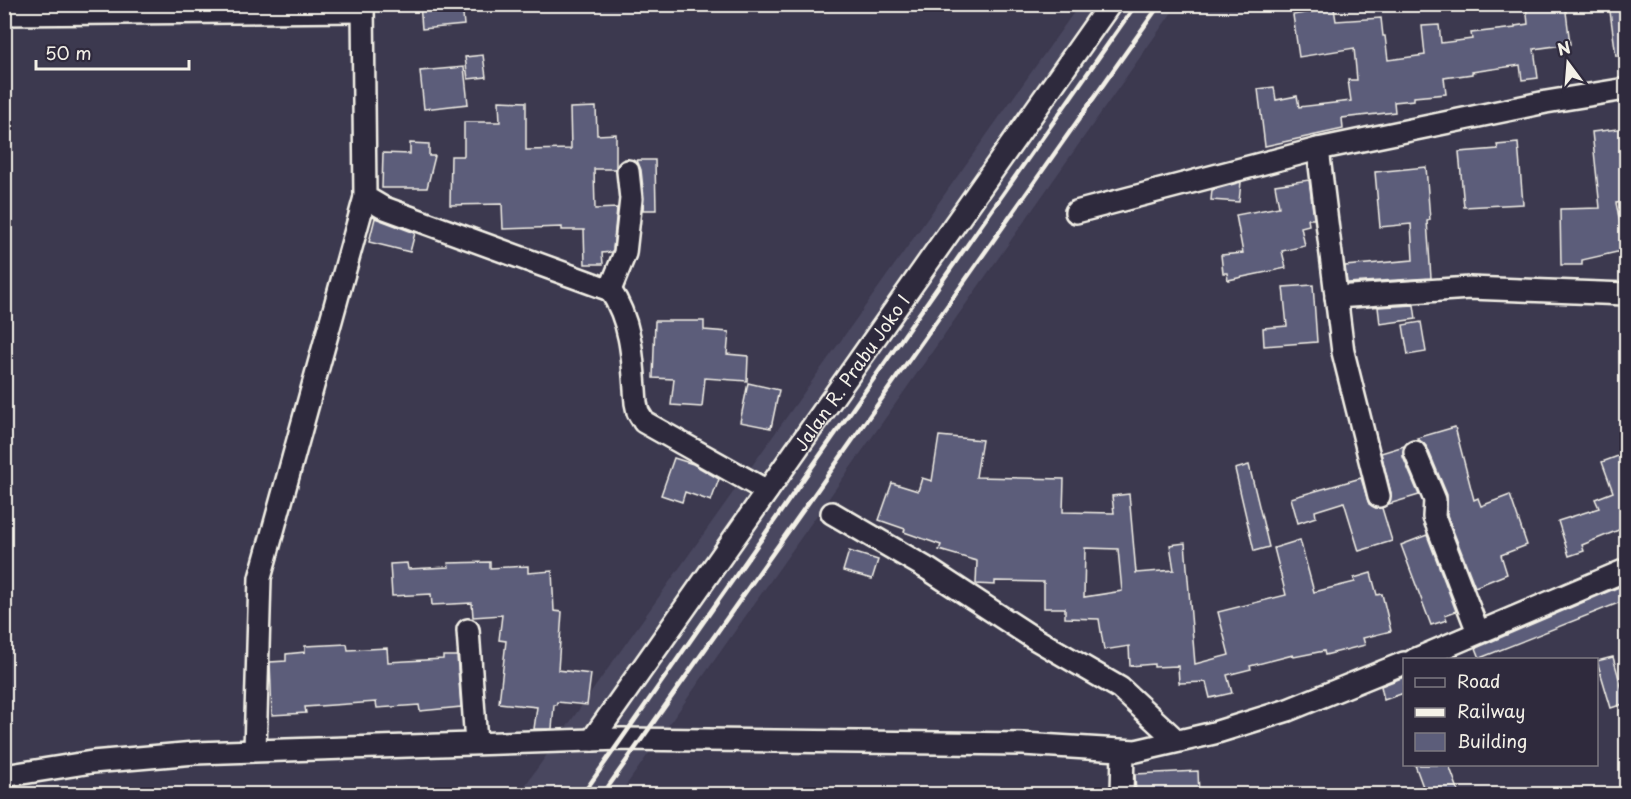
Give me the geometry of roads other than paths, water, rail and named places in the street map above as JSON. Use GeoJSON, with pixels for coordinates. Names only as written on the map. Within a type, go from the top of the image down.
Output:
{"type":"FeatureCollection","features":[{"type":"Feature","properties":{"kind":"street","name":"Jalan R. Prabu Joko I"},"geometry":{"type":"LineString","coordinates":[[592,740],[1110,4]]}},
{"type":"Feature","properties":{"kind":"street"},"geometry":{"type":"LineString","coordinates":[[4,14],[363,8],[365,197],[260,578],[255,750]]}},
{"type":"Feature","properties":{"kind":"street"},"geometry":{"type":"LineString","coordinates":[[1076,212],[1318,149],[1546,102],[1626,88]]}},
{"type":"Feature","properties":{"kind":"street"},"geometry":{"type":"LineString","coordinates":[[1318,149],[1336,297],[1350,383],[1379,496]]}},
{"type":"Feature","properties":{"kind":"street"},"geometry":{"type":"LineString","coordinates":[[610,290],[626,253],[631,199],[628,171]]}},
{"type":"Feature","properties":{"kind":"street"},"geometry":{"type":"LineString","coordinates":[[365,197],[382,207],[610,290],[620,304],[630,339],[636,403],[644,422],[767,491]]}},
{"type":"Feature","properties":{"kind":"street"},"geometry":{"type":"LineString","coordinates":[[1336,297],[1470,288],[1626,294]]}},
{"type":"Feature","properties":{"kind":"street"},"geometry":{"type":"LineString","coordinates":[[1415,452],[1435,500],[1434,517],[1478,632]]}},
{"type":"Feature","properties":{"kind":"street"},"geometry":{"type":"LineString","coordinates":[[832,513],[928,569],[1032,637],[1120,688],[1169,742]]}},
{"type":"Feature","properties":{"kind":"street"},"geometry":{"type":"LineString","coordinates":[[1419,658],[1626,570]]}},
{"type":"Feature","properties":{"kind":"street"},"geometry":{"type":"LineString","coordinates":[[468,630],[476,743]]}},
{"type":"Feature","properties":{"kind":"street"},"geometry":{"type":"LineString","coordinates":[[4,776],[92,762],[195,753],[592,740],[1023,744],[1129,751],[1214,733],[1288,710],[1403,663]]}},
{"type":"Feature","properties":{"kind":"street"},"geometry":{"type":"LineString","coordinates":[[1122,795],[1129,751]]}},
{"type":"Feature","properties":{"kind":"railway"},"geometry":{"type":"LineString","coordinates":[[583,794],[1136,4]]}},
{"type":"Feature","properties":{"kind":"railway"},"geometry":{"type":"LineString","coordinates":[[603,794],[1160,4]]}}]}
